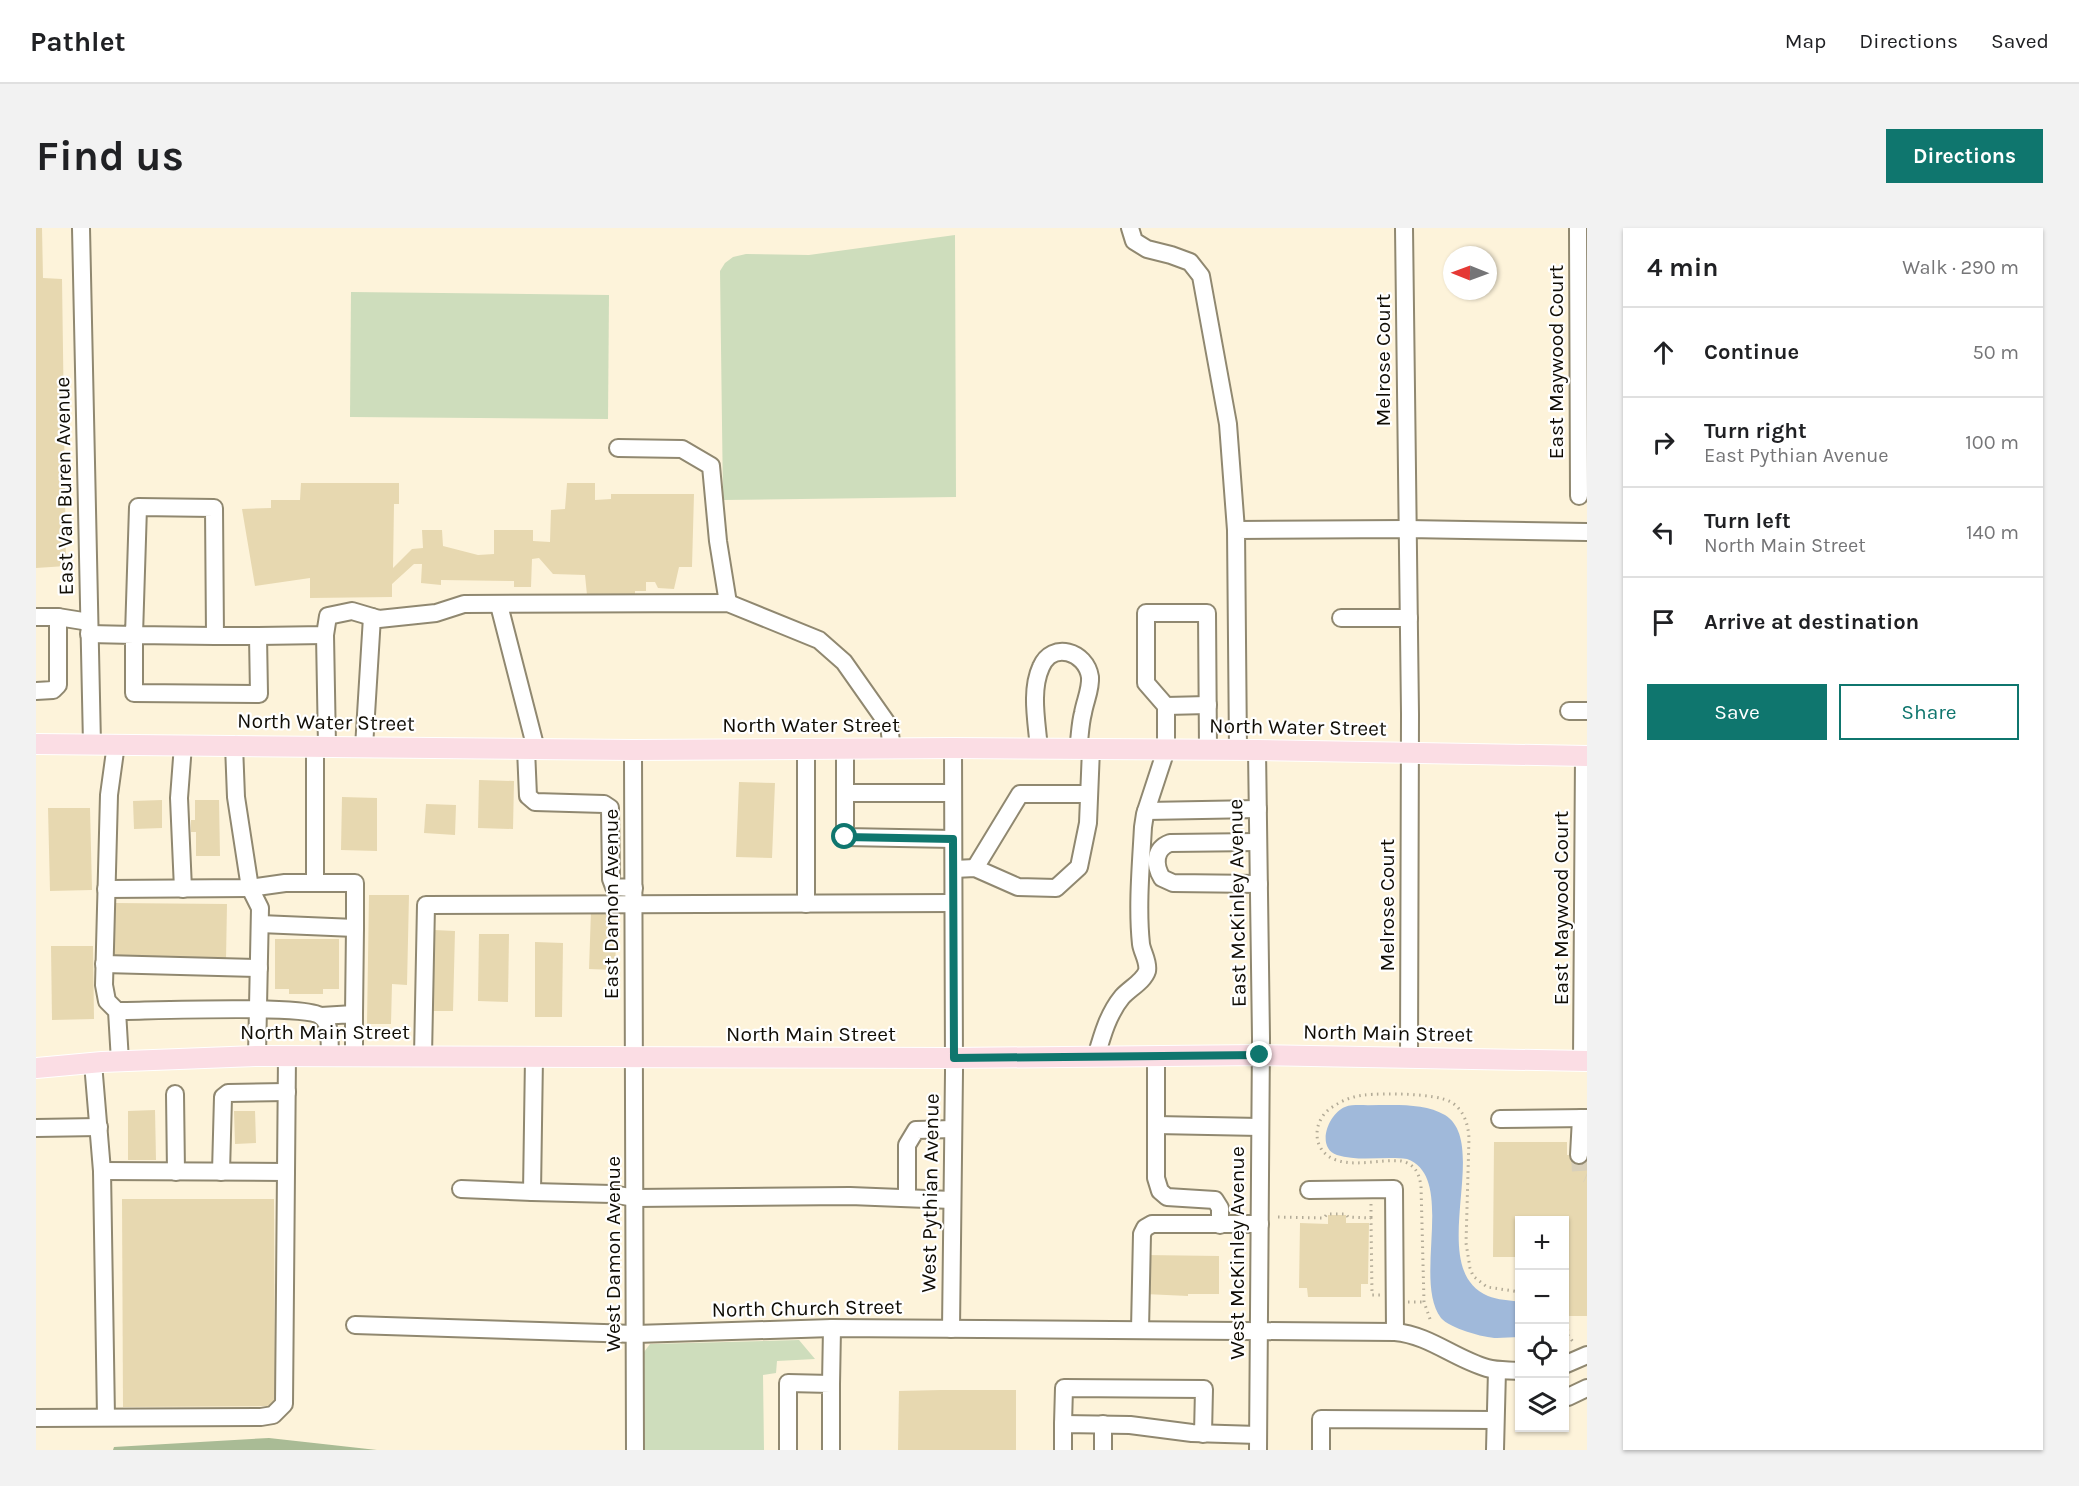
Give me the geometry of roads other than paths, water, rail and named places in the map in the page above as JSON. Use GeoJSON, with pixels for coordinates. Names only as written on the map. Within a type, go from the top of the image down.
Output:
{"type":"FeatureCollection","features":[{"type":"Feature","properties":{"kind":"main road","name":"North Water Street"},"geometry":{"type":"LineString","coordinates":[[36,744],[633,750],[953,748],[1248,750],[1586,756]]}},
{"type":"Feature","properties":{"kind":"main road","name":"North Main Street"},"geometry":{"type":"LineString","coordinates":[[36,1068],[120,1061],[258,1056],[954,1058],[1260,1055],[1585,1061]]}},
{"type":"Feature","properties":{"kind":"street","name":"East Van Buren Avenue"},"geometry":{"type":"LineString","coordinates":[[81,228],[92,744]]}},
{"type":"Feature","properties":{"kind":"street","name":"East McKinley Avenue"},"geometry":{"type":"LineString","coordinates":[[1130,228],[1134,241],[1147,249],[1191,262],[1201,276],[1228,424],[1248,750],[1258,809],[1260,1055]]}},
{"type":"Feature","properties":{"kind":"street","name":"Melrose Court"},"geometry":{"type":"LineString","coordinates":[[1404,228],[1410,752],[1409,1058]]}},
{"type":"Feature","properties":{"kind":"street","name":"East Maywood Court"},"geometry":{"type":"LineString","coordinates":[[1578,228],[1579,496]]}},
{"type":"Feature","properties":{"kind":"street"},"geometry":{"type":"LineString","coordinates":[[618,448],[682,449],[711,466],[718,541],[728,603]]}},
{"type":"Feature","properties":{"kind":"street"},"geometry":{"type":"LineString","coordinates":[[215,636],[214,508],[138,507],[134,693],[259,694],[258,636]]}},
{"type":"Feature","properties":{"kind":"street"},"geometry":{"type":"LineString","coordinates":[[1236,530],[1407,529],[1587,532]]}},
{"type":"Feature","properties":{"kind":"street"},"geometry":{"type":"LineString","coordinates":[[315,883],[325,635],[328,616],[352,611],[379,619],[436,613],[464,604],[728,603],[819,640],[836,654],[889,726],[892,749]]}},
{"type":"Feature","properties":{"kind":"street"},"geometry":{"type":"LineString","coordinates":[[499,604],[531,749],[528,796],[535,802],[604,804],[610,808],[611,879],[614,887],[634,896]]}},
{"type":"Feature","properties":{"kind":"street"},"geometry":{"type":"LineString","coordinates":[[1096,1057],[1113,1009],[1147,972],[1141,944],[1149,863],[1143,827],[1166,750],[1166,706],[1146,683],[1146,614],[1207,613],[1208,750]]}},
{"type":"Feature","properties":{"kind":"street"},"geometry":{"type":"LineString","coordinates":[[36,617],[58,617],[89,628],[134,635],[325,635]]}},
{"type":"Feature","properties":{"kind":"street"},"geometry":{"type":"LineString","coordinates":[[36,691],[53,690],[58,685],[58,617]]}},
{"type":"Feature","properties":{"kind":"street"},"geometry":{"type":"LineString","coordinates":[[364,747],[372,617]]}},
{"type":"Feature","properties":{"kind":"street"},"geometry":{"type":"LineString","coordinates":[[1341,618],[1409,618]]}},
{"type":"Feature","properties":{"kind":"street"},"geometry":{"type":"LineString","coordinates":[[954,869],[975,868],[1018,887],[1056,888],[1079,867],[1088,823],[1089,794],[1083,713],[1089,688],[1089,676],[1081,658],[1072,653],[1061,652],[1047,656],[1038,674],[1036,701],[1039,749]]}},
{"type":"Feature","properties":{"kind":"street"},"geometry":{"type":"LineString","coordinates":[[1166,706],[1208,705]]}},
{"type":"Feature","properties":{"kind":"street"},"geometry":{"type":"LineString","coordinates":[[1569,711],[1587,711]]}},
{"type":"Feature","properties":{"kind":"street"},"geometry":{"type":"LineString","coordinates":[[116,744],[109,795],[104,985],[107,1001],[117,1011],[120,1061]]}},
{"type":"Feature","properties":{"kind":"street"},"geometry":{"type":"LineString","coordinates":[[183,745],[179,798],[183,889]]}},
{"type":"Feature","properties":{"kind":"street"},"geometry":{"type":"LineString","coordinates":[[234,745],[236,797],[250,888],[260,908],[258,1056]]}},
{"type":"Feature","properties":{"kind":"street","name":"West Pythian Avenue"},"geometry":{"type":"LineString","coordinates":[[951,1329],[954,1058],[953,748]]}},
{"type":"Feature","properties":{"kind":"street"},"geometry":{"type":"LineString","coordinates":[[806,749],[806,904]]}},
{"type":"Feature","properties":{"kind":"street"},"geometry":{"type":"LineString","coordinates":[[845,749],[845,837],[953,839]]}},
{"type":"Feature","properties":{"kind":"street","name":"East Damon Avenue"},"geometry":{"type":"LineString","coordinates":[[633,750],[635,1057]]}},
{"type":"Feature","properties":{"kind":"street","name":"East Maywood Court"},"geometry":{"type":"LineString","coordinates":[[1585,1061],[1586,756]]}},
{"type":"Feature","properties":{"kind":"street"},"geometry":{"type":"LineString","coordinates":[[845,793],[953,793]]}},
{"type":"Feature","properties":{"kind":"street"},"geometry":{"type":"LineString","coordinates":[[975,868],[1020,794],[1089,794]]}},
{"type":"Feature","properties":{"kind":"street"},"geometry":{"type":"LineString","coordinates":[[1146,811],[1258,809]]}},
{"type":"Feature","properties":{"kind":"street"},"geometry":{"type":"LineString","coordinates":[[1149,863],[1160,849],[1170,843],[1258,842]]}},
{"type":"Feature","properties":{"kind":"street"},"geometry":{"type":"LineString","coordinates":[[1149,863],[1162,878],[1173,883],[1259,884]]}},
{"type":"Feature","properties":{"kind":"street"},"geometry":{"type":"LineString","coordinates":[[106,889],[250,888],[285,883],[355,883],[354,1056]]}},
{"type":"Feature","properties":{"kind":"street"},"geometry":{"type":"LineString","coordinates":[[423,1056],[426,905],[634,896],[806,904],[954,903]]}},
{"type":"Feature","properties":{"kind":"street"},"geometry":{"type":"LineString","coordinates":[[260,924],[355,928]]}},
{"type":"Feature","properties":{"kind":"street"},"geometry":{"type":"LineString","coordinates":[[104,964],[259,968]]}},
{"type":"Feature","properties":{"kind":"street"},"geometry":{"type":"LineString","coordinates":[[117,1011],[258,1009],[312,1012],[321,1016],[354,1014]]}},
{"type":"Feature","properties":{"kind":"street"},"geometry":{"type":"LineString","coordinates":[[321,1016],[328,1026],[330,1056]]}},
{"type":"Feature","properties":{"kind":"street","name":"West McKinley Avenue"},"geometry":{"type":"LineString","coordinates":[[1258,1443],[1260,1055]]}},
{"type":"Feature","properties":{"kind":"street"},"geometry":{"type":"LineString","coordinates":[[36,1418],[261,1417],[273,1415],[284,1404],[287,1056]]}},
{"type":"Feature","properties":{"kind":"street"},"geometry":{"type":"LineString","coordinates":[[1156,1056],[1156,1178],[1160,1191],[1167,1197],[1215,1200],[1220,1208],[1220,1225]]}},
{"type":"Feature","properties":{"kind":"street"},"geometry":{"type":"LineString","coordinates":[[532,1192],[534,1057]]}},
{"type":"Feature","properties":{"kind":"street","name":"West Damon Avenue"},"geometry":{"type":"LineString","coordinates":[[635,1057],[635,1450]]}},
{"type":"Feature","properties":{"kind":"street"},"geometry":{"type":"LineString","coordinates":[[93,1063],[102,1172],[106,1417]]}},
{"type":"Feature","properties":{"kind":"street"},"geometry":{"type":"LineString","coordinates":[[221,1172],[223,1097],[228,1093],[287,1092]]}},
{"type":"Feature","properties":{"kind":"street"},"geometry":{"type":"LineString","coordinates":[[175,1095],[176,1172]]}},
{"type":"Feature","properties":{"kind":"street"},"geometry":{"type":"LineString","coordinates":[[1500,1119],[1584,1118],[1579,1155]]}},
{"type":"Feature","properties":{"kind":"street"},"geometry":{"type":"LineString","coordinates":[[1156,1125],[1260,1127]]}},
{"type":"Feature","properties":{"kind":"street"},"geometry":{"type":"LineString","coordinates":[[36,1128],[99,1127]]}},
{"type":"Feature","properties":{"kind":"street"},"geometry":{"type":"LineString","coordinates":[[907,1198],[908,1145],[915,1130],[953,1129]]}},
{"type":"Feature","properties":{"kind":"street"},"geometry":{"type":"LineString","coordinates":[[102,1172],[286,1172]]}},
{"type":"Feature","properties":{"kind":"street"},"geometry":{"type":"LineString","coordinates":[[461,1189],[612,1194],[635,1198],[850,1196],[952,1200]]}},
{"type":"Feature","properties":{"kind":"street"},"geometry":{"type":"LineString","coordinates":[[1309,1190],[1394,1189],[1395,1332]]}},
{"type":"Feature","properties":{"kind":"street"},"geometry":{"type":"LineString","coordinates":[[1140,1330],[1142,1234],[1145,1228],[1152,1224],[1260,1224]]}},
{"type":"Feature","properties":{"kind":"street","name":"North Church Street"},"geometry":{"type":"LineString","coordinates":[[355,1325],[635,1334],[832,1328],[1395,1332],[1421,1338],[1474,1363],[1497,1370],[1515,1371]]}},
{"type":"Feature","properties":{"kind":"street"},"geometry":{"type":"LineString","coordinates":[[831,1450],[832,1328]]}},
{"type":"Feature","properties":{"kind":"street"},"geometry":{"type":"LineString","coordinates":[[1569,1361],[1583,1350]]}},
{"type":"Feature","properties":{"kind":"street"},"geometry":{"type":"LineString","coordinates":[[1495,1450],[1497,1370]]}},
{"type":"Feature","properties":{"kind":"street"},"geometry":{"type":"LineString","coordinates":[[788,1450],[788,1383],[831,1384]]}},
{"type":"Feature","properties":{"kind":"street"},"geometry":{"type":"LineString","coordinates":[[1063,1450],[1064,1388],[1204,1389],[1203,1434]]}},
{"type":"Feature","properties":{"kind":"street"},"geometry":{"type":"LineString","coordinates":[[1569,1397],[1587,1388]]}},
{"type":"Feature","properties":{"kind":"street"},"geometry":{"type":"LineString","coordinates":[[1321,1450],[1321,1419],[1495,1420]]}},
{"type":"Feature","properties":{"kind":"street"},"geometry":{"type":"LineString","coordinates":[[1063,1424],[1130,1425],[1258,1443]]}},
{"type":"Feature","properties":{"kind":"street"},"geometry":{"type":"LineString","coordinates":[[1102,1450],[1103,1424]]}},
{"type":"Feature","properties":{"kind":"water"},"geometry":{"type":"Polygon","coordinates":[[[1350,1105],[1404,1105],[1426,1108],[1445,1115],[1458,1130],[1463,1152],[1459,1235],[1461,1260],[1470,1282],[1488,1296],[1515,1301],[1515,1337],[1491,1338],[1459,1329],[1441,1318],[1433,1301],[1430,1280],[1432,1207],[1429,1186],[1422,1169],[1407,1159],[1354,1158],[1337,1155],[1330,1151],[1326,1138],[1330,1123],[1339,1110],[1350,1105]]]}},
{"type":"Feature","properties":{"kind":"tunnel"},"geometry":{"type":"LineString","coordinates":[[1579,1155],[1580,1172],[1587,1175]]}}]}
